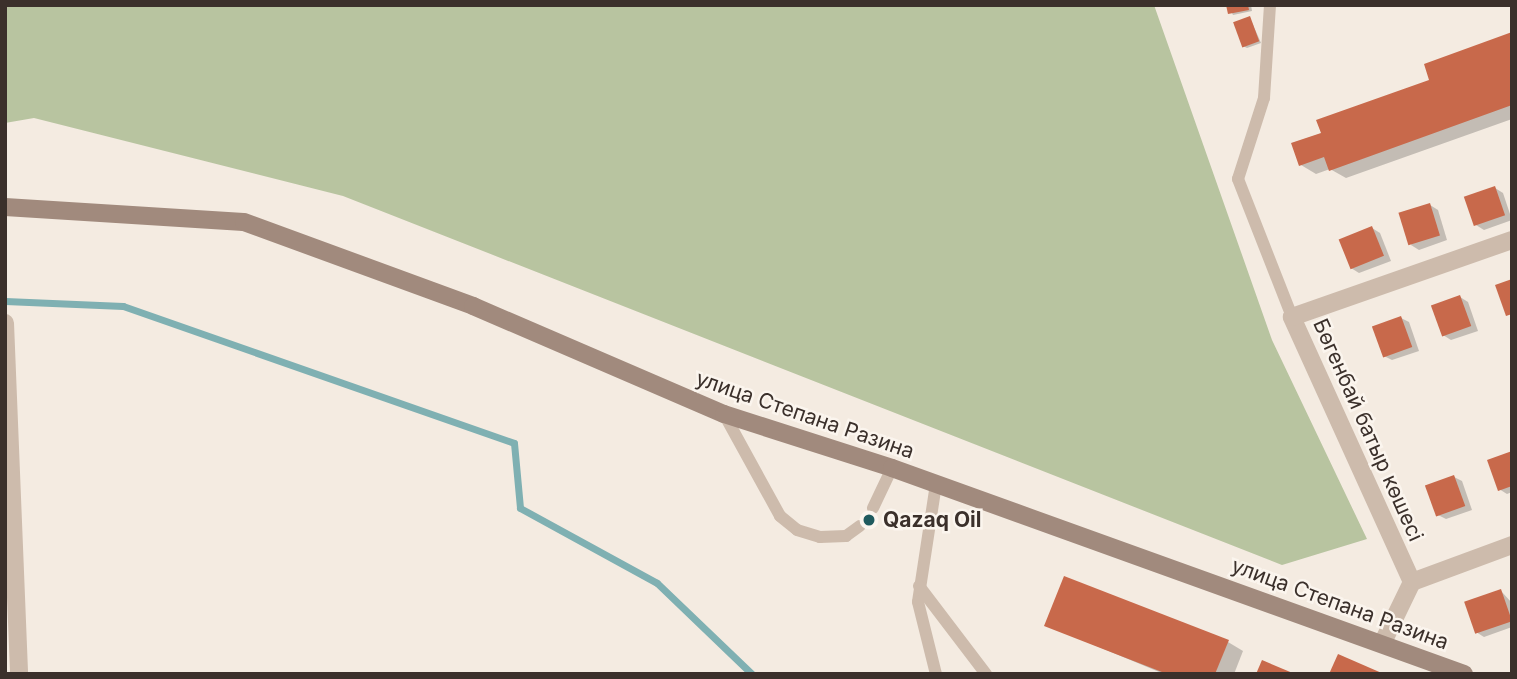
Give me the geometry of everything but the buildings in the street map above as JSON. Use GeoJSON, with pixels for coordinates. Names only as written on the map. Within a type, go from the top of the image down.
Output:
{"type":"FeatureCollection","features":[{"type":"Feature","properties":{"kind":"main road","name":"улица Степана Разина"},"geometry":{"type":"LineString","coordinates":[[5,207],[244,222],[473,306],[724,414],[892,468],[1383,642],[1464,674]]}},
{"type":"Feature","properties":{"kind":"street","name":"Бөгенбай батыр көшесі"},"geometry":{"type":"LineString","coordinates":[[1412,582],[1292,317],[1512,240]]}},
{"type":"Feature","properties":{"kind":"street"},"geometry":{"type":"LineString","coordinates":[[5,323],[19,674]]}},
{"type":"Feature","properties":{"kind":"street"},"geometry":{"type":"LineString","coordinates":[[1383,642],[1412,582],[1512,545]]}},
{"type":"Feature","properties":{"kind":"lane"},"geometry":{"type":"LineString","coordinates":[[1270,5],[1264,98],[1238,179],[1269,268],[1292,317]]}},
{"type":"Feature","properties":{"kind":"lane"},"geometry":{"type":"LineString","coordinates":[[724,414],[780,516],[797,530],[820,537],[846,536],[860,526]]}},
{"type":"Feature","properties":{"kind":"lane"},"geometry":{"type":"LineString","coordinates":[[873,508],[892,468]]}},
{"type":"Feature","properties":{"kind":"lane"},"geometry":{"type":"LineString","coordinates":[[936,484],[918,602],[936,674]]}},
{"type":"Feature","properties":{"kind":"lane"},"geometry":{"type":"LineString","coordinates":[[919,586],[986,674]]}},
{"type":"Feature","properties":{"kind":"green space"},"geometry":{"type":"Polygon","coordinates":[[[5,5],[1154,5],[1272,340],[1367,539],[1282,565],[343,196],[34,118],[5,123],[5,5]]]}},
{"type":"Feature","properties":{"kind":"waterway"},"geometry":{"type":"LineString","coordinates":[[5,301],[123,306],[514,443],[520,508],[657,583],[752,674]]}},
{"type":"Feature","properties":{"kind":"place","name":"Qazaq Oil"},"geometry":{"type":"Point","coordinates":[869,520]}}]}
